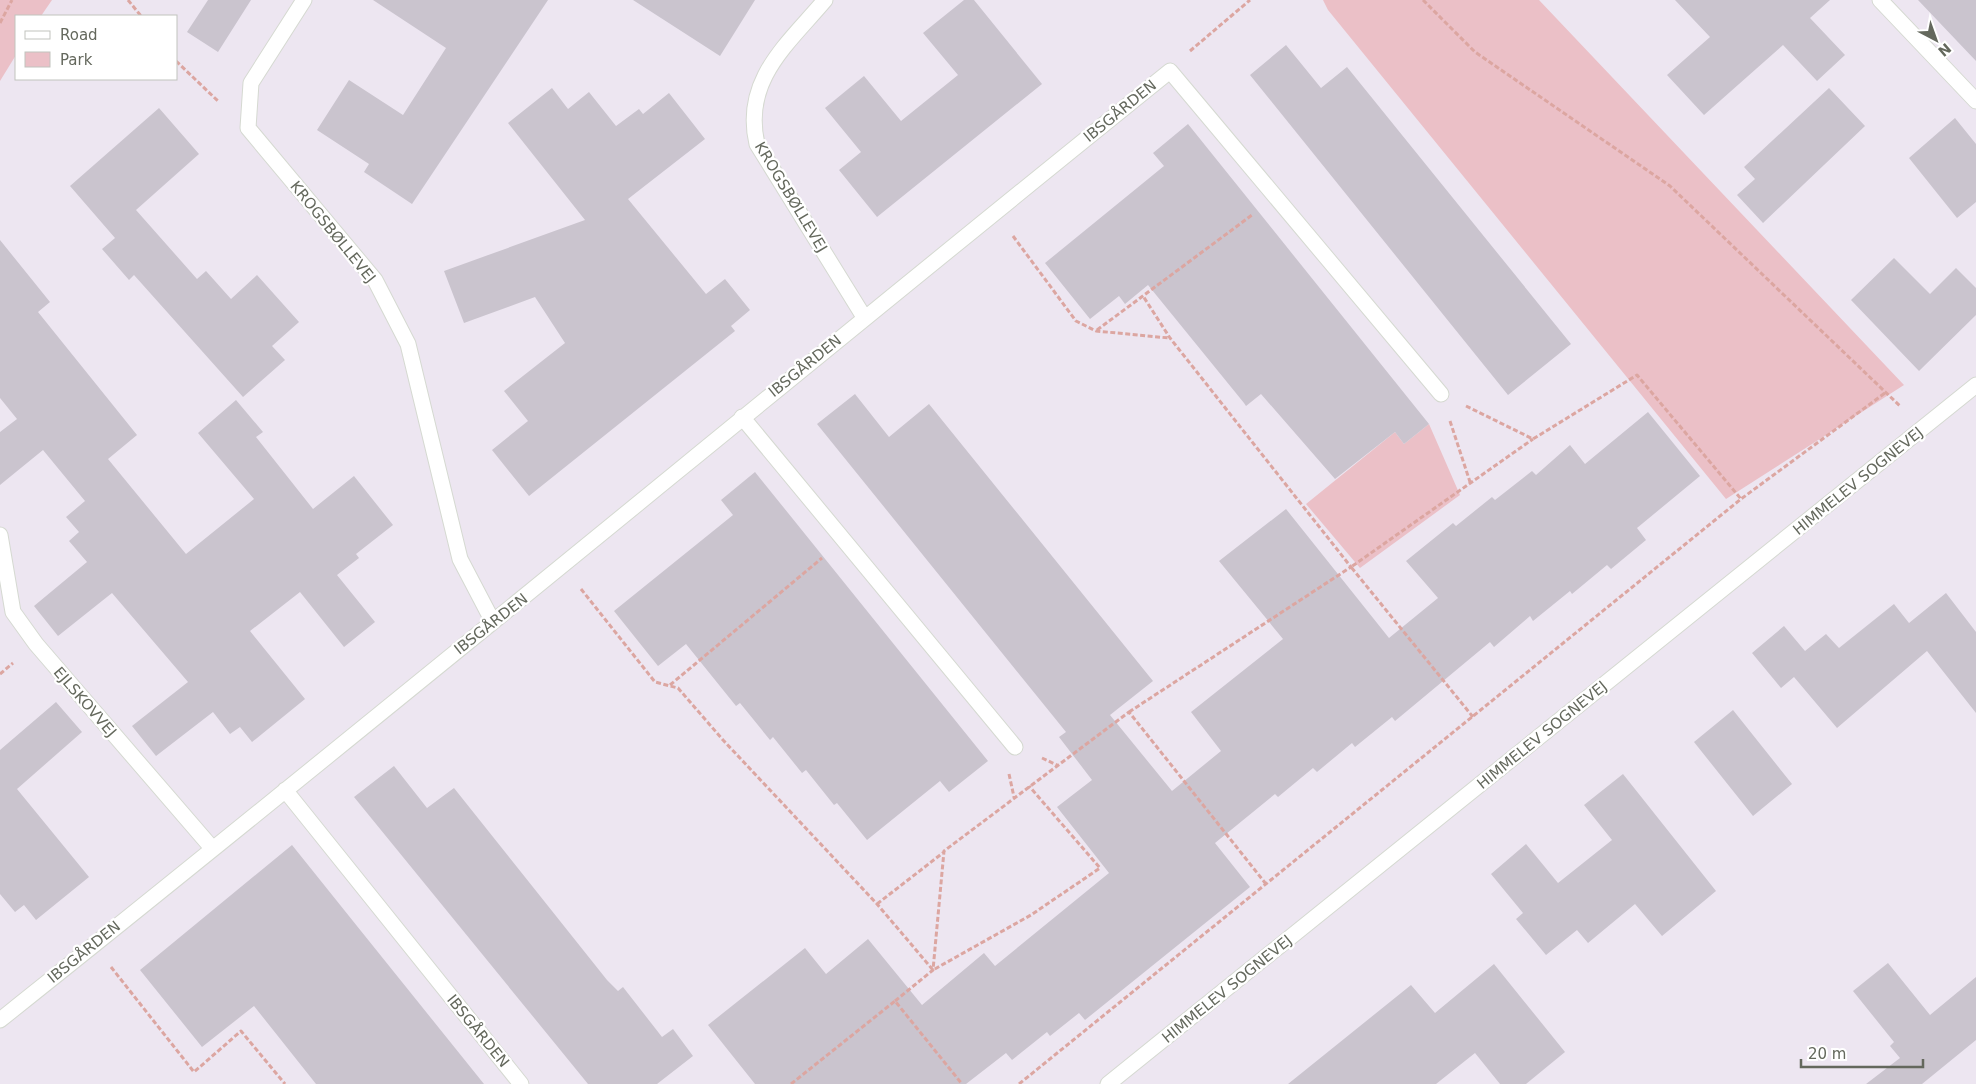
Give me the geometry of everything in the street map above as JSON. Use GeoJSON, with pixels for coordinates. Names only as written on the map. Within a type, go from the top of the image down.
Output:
{"type":"FeatureCollection","features":[{"type":"Feature","properties":{"kind":"street"},"geometry":{"type":"LineString","coordinates":[[248,128],[250,83],[304,0]]}},
{"type":"Feature","properties":{"kind":"street","name":"KROGSBØLLEVEJ"},"geometry":{"type":"LineString","coordinates":[[825,0],[769,66],[759,85],[753,106],[752,125],[757,144],[864,317]]}},
{"type":"Feature","properties":{"kind":"street"},"geometry":{"type":"LineString","coordinates":[[1880,0],[1976,101]]}},
{"type":"Feature","properties":{"kind":"street","name":"IBSGÅRDEN"},"geometry":{"type":"LineString","coordinates":[[0,1020],[563,566],[864,317],[1170,71],[1441,394]]}},
{"type":"Feature","properties":{"kind":"street","name":"KROGSBØLLEVEJ"},"geometry":{"type":"LineString","coordinates":[[248,128],[375,280],[408,344],[460,558],[493,622]]}},
{"type":"Feature","properties":{"kind":"street","name":"HIMMELEV SOGNEVEJ"},"geometry":{"type":"LineString","coordinates":[[1108,1084],[1976,385]]}},
{"type":"Feature","properties":{"kind":"street"},"geometry":{"type":"LineString","coordinates":[[742,417],[1015,747]]}},
{"type":"Feature","properties":{"kind":"street","name":"EJLSKOVVEJ"},"geometry":{"type":"LineString","coordinates":[[0,535],[13,612],[36,644],[212,848]]}},
{"type":"Feature","properties":{"kind":"street","name":"IBSGÅRDEN"},"geometry":{"type":"LineString","coordinates":[[285,790],[520,1084]]}},
{"type":"Feature","properties":{"kind":"path"},"geometry":{"type":"LineString","coordinates":[[0,23],[12,0]]}},
{"type":"Feature","properties":{"kind":"path"},"geometry":{"type":"LineString","coordinates":[[128,0],[140,15]]}},
{"type":"Feature","properties":{"kind":"path"},"geometry":{"type":"LineString","coordinates":[[1170,71],[1250,0]]}},
{"type":"Feature","properties":{"kind":"path"},"geometry":{"type":"LineString","coordinates":[[1423,0],[1475,52],[1670,186],[1885,393],[1924,428]]}},
{"type":"Feature","properties":{"kind":"path"},"geometry":{"type":"LineString","coordinates":[[178,63],[248,128]]}},
{"type":"Feature","properties":{"kind":"path"},"geometry":{"type":"LineString","coordinates":[[1096,331],[1276,197]]}},
{"type":"Feature","properties":{"kind":"path"},"geometry":{"type":"LineString","coordinates":[[995,212],[1076,321],[1096,331],[1170,338]]}},
{"type":"Feature","properties":{"kind":"path"},"geometry":{"type":"LineString","coordinates":[[1143,296],[1170,338],[1351,567],[1473,717]]}},
{"type":"Feature","properties":{"kind":"path"},"geometry":{"type":"LineString","coordinates":[[877,904],[1028,786],[1129,712],[1351,567],[1471,485],[1533,439],[1638,375],[1741,499]]}},
{"type":"Feature","properties":{"kind":"path"},"geometry":{"type":"LineString","coordinates":[[1019,1084],[1741,499],[1885,393]]}},
{"type":"Feature","properties":{"kind":"path"},"geometry":{"type":"LineString","coordinates":[[1441,394],[1533,439]]}},
{"type":"Feature","properties":{"kind":"path"},"geometry":{"type":"LineString","coordinates":[[1441,394],[1471,485]]}},
{"type":"Feature","properties":{"kind":"path"},"geometry":{"type":"LineString","coordinates":[[669,686],[844,540]]}},
{"type":"Feature","properties":{"kind":"path"},"geometry":{"type":"LineString","coordinates":[[563,566],[655,682],[678,688],[723,740],[877,904],[933,970]]}},
{"type":"Feature","properties":{"kind":"path"},"geometry":{"type":"LineString","coordinates":[[1129,712],[1266,884]]}},
{"type":"Feature","properties":{"kind":"path"},"geometry":{"type":"LineString","coordinates":[[791,1084],[933,970],[1031,915],[1100,868],[1028,786]]}},
{"type":"Feature","properties":{"kind":"path"},"geometry":{"type":"LineString","coordinates":[[933,970],[944,851]]}},
{"type":"Feature","properties":{"kind":"path"},"geometry":{"type":"LineString","coordinates":[[94,944],[194,1072],[241,1031],[285,1084]]}},
{"type":"Feature","properties":{"kind":"path"},"geometry":{"type":"LineString","coordinates":[[895,1001],[962,1084]]}},
{"type":"Feature","properties":{"kind":"green space"},"geometry":{"type":"Polygon","coordinates":[[[0,0],[52,0],[42,15],[15,15],[15,57],[0,81],[0,0]]]}},
{"type":"Feature","properties":{"kind":"green space"},"geometry":{"type":"Polygon","coordinates":[[[1323,0],[1539,0],[1904,385],[1726,499],[1328,10],[1323,0]]]}},
{"type":"Feature","properties":{"kind":"green space"},"geometry":{"type":"Polygon","coordinates":[[[1429,424],[1460,495],[1360,568],[1306,504],[1395,432],[1404,444],[1429,424]]]}},
{"type":"Feature","properties":{"kind":"building"},"geometry":{"type":"Polygon","coordinates":[[[208,0],[251,0],[218,52],[187,32],[208,0]]]}},
{"type":"Feature","properties":{"kind":"building"},"geometry":{"type":"Polygon","coordinates":[[[373,0],[548,0],[412,204],[364,172],[369,164],[317,130],[349,80],[403,115],[446,48],[373,0]]]}},
{"type":"Feature","properties":{"kind":"building"},"geometry":{"type":"Polygon","coordinates":[[[633,0],[755,0],[720,56],[633,0]]]}},
{"type":"Feature","properties":{"kind":"building"},"geometry":{"type":"Polygon","coordinates":[[[964,0],[974,0],[1042,84],[877,217],[839,170],[861,152],[825,108],[864,76],[901,121],[958,75],[923,33],[964,0]]]}},
{"type":"Feature","properties":{"kind":"building"},"geometry":{"type":"Polygon","coordinates":[[[1675,0],[1830,0],[1810,18],[1845,55],[1817,81],[1783,45],[1704,115],[1667,75],[1710,37],[1675,0]]]}},
{"type":"Feature","properties":{"kind":"building"},"geometry":{"type":"Polygon","coordinates":[[[1918,0],[1976,0],[1976,61],[1918,0]]]}},
{"type":"Feature","properties":{"kind":"building"},"geometry":{"type":"Polygon","coordinates":[[[1286,45],[1321,88],[1347,67],[1571,344],[1508,395],[1250,75],[1286,45]]]}},
{"type":"Feature","properties":{"kind":"building"},"geometry":{"type":"Polygon","coordinates":[[[552,88],[568,109],[589,92],[616,126],[639,109],[643,114],[669,93],[705,139],[628,199],[706,294],[725,279],[750,310],[731,326],[735,331],[529,496],[492,450],[528,421],[504,391],[565,343],[535,297],[464,323],[444,271],[585,220],[508,123],[552,88]]]}},
{"type":"Feature","properties":{"kind":"building"},"geometry":{"type":"Polygon","coordinates":[[[1829,88],[1865,126],[1763,223],[1737,195],[1755,179],[1744,167],[1829,88]]]}},
{"type":"Feature","properties":{"kind":"building"},"geometry":{"type":"Polygon","coordinates":[[[159,108],[199,154],[136,210],[197,279],[206,271],[231,299],[257,275],[299,322],[272,346],[285,360],[243,397],[134,275],[129,280],[102,249],[115,238],[70,186],[159,108]]]}},
{"type":"Feature","properties":{"kind":"building"},"geometry":{"type":"Polygon","coordinates":[[[1955,118],[1976,144],[1976,202],[1957,218],[1909,158],[1955,118]]]}},
{"type":"Feature","properties":{"kind":"building"},"geometry":{"type":"Polygon","coordinates":[[[1188,124],[1429,424],[1404,444],[1395,432],[1335,479],[1261,394],[1246,406],[1148,285],[1125,304],[1119,296],[1090,319],[1045,263],[1164,166],[1153,153],[1188,124]]]}},
{"type":"Feature","properties":{"kind":"building"},"geometry":{"type":"Polygon","coordinates":[[[0,240],[50,302],[38,312],[137,435],[108,459],[186,554],[254,499],[198,433],[236,400],[263,432],[256,437],[313,509],[354,476],[393,525],[356,554],[359,558],[337,575],[375,622],[344,647],[300,592],[250,631],[305,699],[252,742],[240,727],[230,734],[213,712],[156,756],[132,726],[188,682],[112,593],[58,636],[34,606],[87,562],[69,541],[79,532],[66,517],[85,501],[43,450],[0,485],[0,432],[17,419],[0,398],[0,240]]]}},
{"type":"Feature","properties":{"kind":"building"},"geometry":{"type":"Polygon","coordinates":[[[1894,258],[1930,294],[1956,268],[1976,288],[1976,315],[1919,371],[1851,300],[1894,258]]]}},
{"type":"Feature","properties":{"kind":"building"},"geometry":{"type":"Polygon","coordinates":[[[855,394],[889,437],[929,404],[1153,681],[1110,715],[1172,791],[1221,751],[1191,712],[1283,639],[1219,561],[1286,509],[1389,638],[1438,598],[1406,561],[1453,523],[1456,526],[1492,497],[1495,500],[1532,471],[1536,475],[1570,445],[1585,464],[1648,412],[1700,476],[1637,528],[1646,540],[1611,569],[1607,565],[1572,594],[1570,591],[1533,621],[1530,616],[1494,647],[1490,642],[1395,721],[1392,717],[1355,747],[1352,743],[1317,772],[1313,768],[1278,797],[1275,794],[1215,843],[1250,887],[1085,1020],[1079,1013],[1050,1036],[1047,1032],[1012,1060],[1006,1053],[966,1084],[755,1084],[708,1025],[805,948],[826,974],[868,939],[922,1005],[984,953],[995,966],[1109,873],[1057,807],[1092,780],[1059,737],[1066,732],[817,424],[855,394]]]}},
{"type":"Feature","properties":{"kind":"building"},"geometry":{"type":"Polygon","coordinates":[[[755,472],[988,761],[949,792],[940,781],[867,840],[837,803],[834,805],[806,770],[802,773],[773,737],[770,740],[740,703],[736,706],[686,644],[658,666],[614,611],[733,515],[721,500],[755,472]]]}},
{"type":"Feature","properties":{"kind":"building"},"geometry":{"type":"Polygon","coordinates":[[[1946,593],[1976,632],[1976,713],[1927,651],[1837,728],[1794,677],[1781,688],[1752,653],[1784,626],[1805,651],[1826,634],[1839,648],[1894,604],[1909,623],[1946,593]]]}},
{"type":"Feature","properties":{"kind":"building"},"geometry":{"type":"Polygon","coordinates":[[[56,702],[82,732],[17,789],[89,877],[36,920],[24,905],[15,912],[0,894],[0,750],[56,702]]]}},
{"type":"Feature","properties":{"kind":"building"},"geometry":{"type":"Polygon","coordinates":[[[1733,710],[1792,784],[1753,816],[1694,742],[1733,710]]]}},
{"type":"Feature","properties":{"kind":"building"},"geometry":{"type":"Polygon","coordinates":[[[394,766],[427,808],[454,788],[607,980],[618,991],[623,987],[662,1037],[673,1029],[693,1056],[657,1084],[588,1084],[354,797],[394,766]]]}},
{"type":"Feature","properties":{"kind":"building"},"geometry":{"type":"Polygon","coordinates":[[[1623,774],[1716,891],[1662,936],[1635,904],[1588,943],[1577,930],[1546,955],[1516,919],[1523,913],[1491,874],[1526,844],[1558,883],[1612,840],[1584,805],[1623,774]]]}},
{"type":"Feature","properties":{"kind":"building"},"geometry":{"type":"Polygon","coordinates":[[[292,845],[484,1084],[316,1084],[254,1006],[202,1047],[140,970],[292,845]]]}},
{"type":"Feature","properties":{"kind":"building"},"geometry":{"type":"Polygon","coordinates":[[[1888,963],[1930,1015],[1976,977],[1976,1040],[1922,1084],[1866,1084],[1900,1058],[1890,1046],[1894,1042],[1853,991],[1888,963]]]}},
{"type":"Feature","properties":{"kind":"building"},"geometry":{"type":"Polygon","coordinates":[[[1494,964],[1565,1052],[1526,1084],[1500,1084],[1475,1053],[1436,1084],[1288,1084],[1411,985],[1435,1013],[1494,964]]]}}]}
